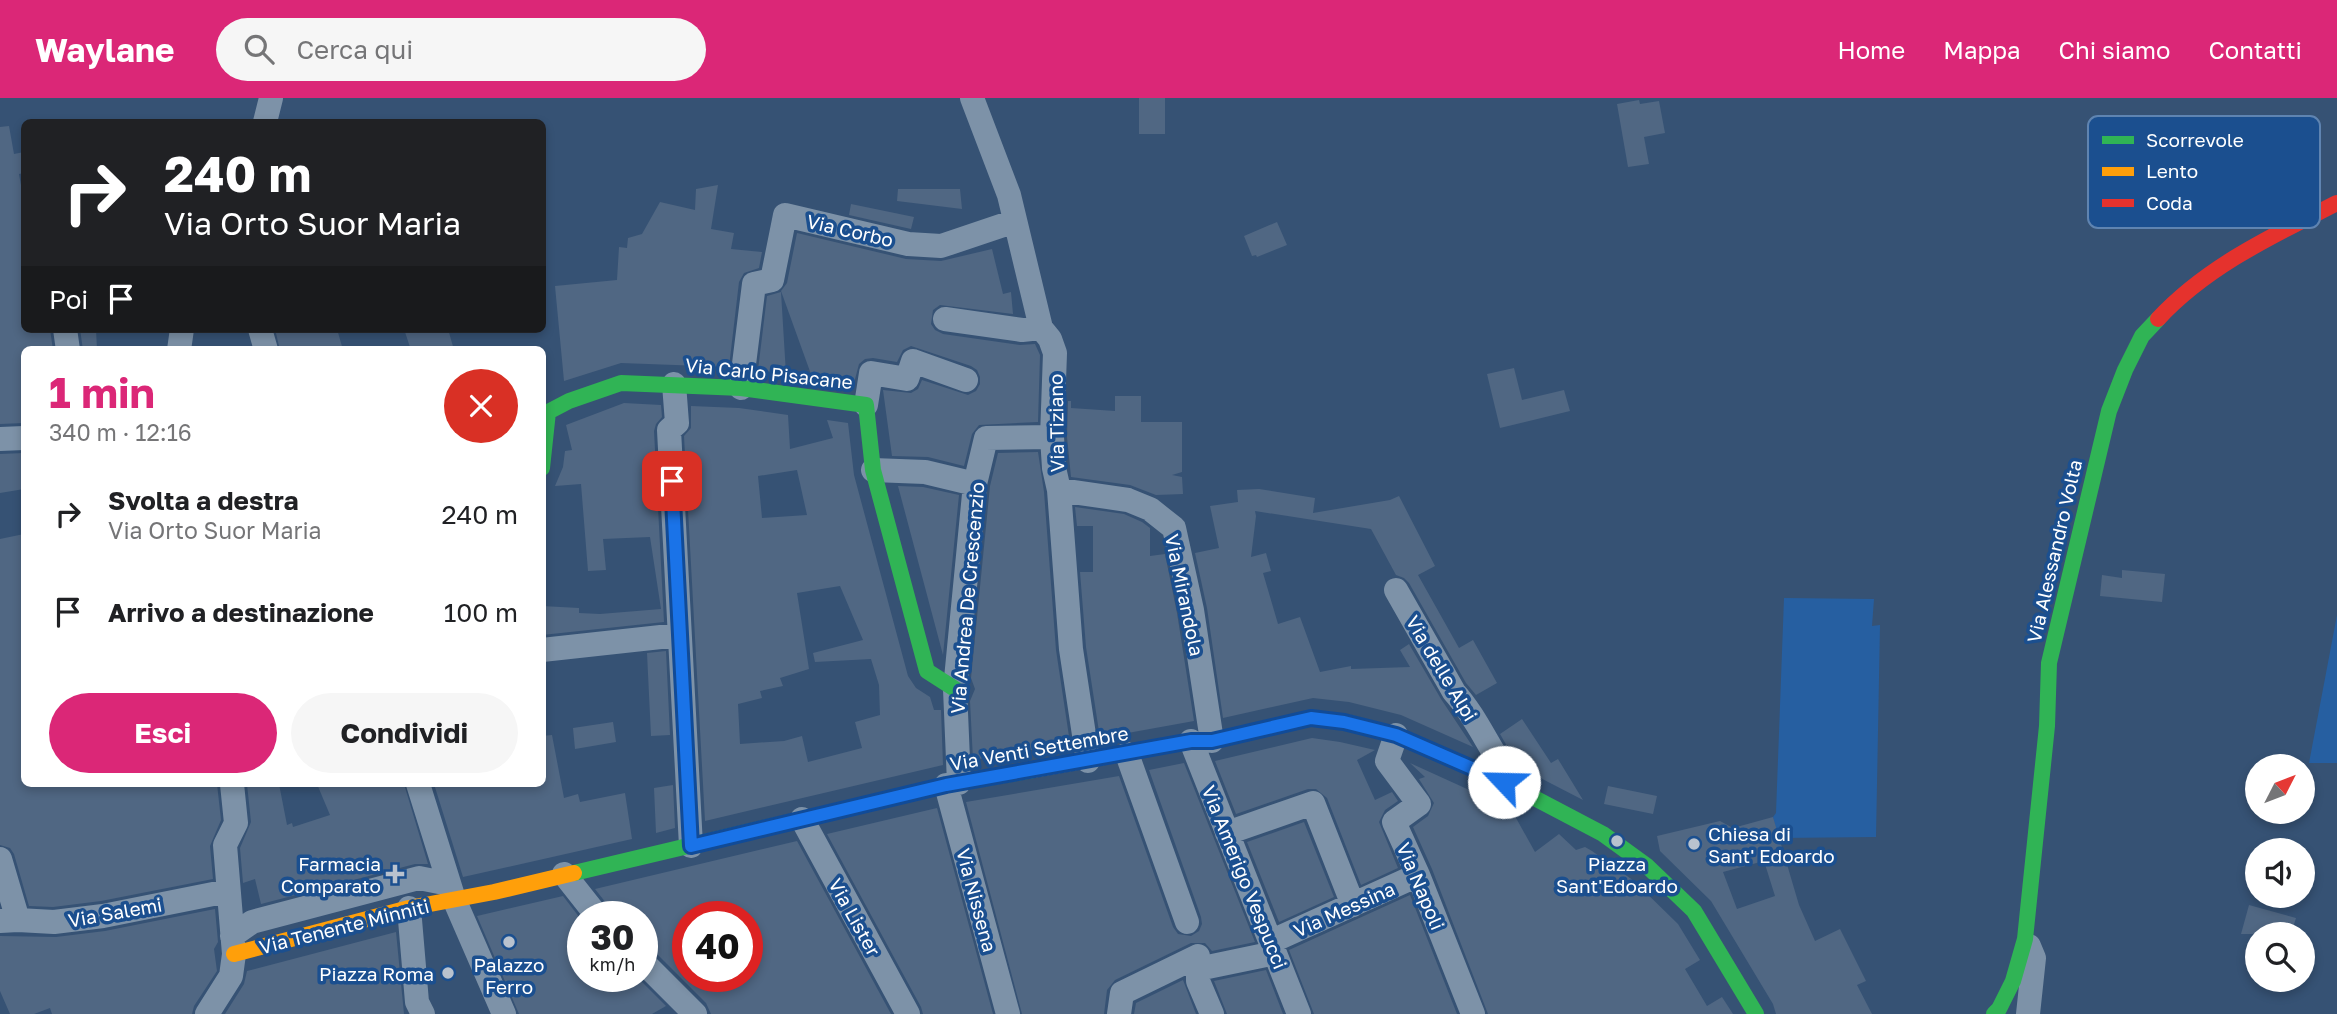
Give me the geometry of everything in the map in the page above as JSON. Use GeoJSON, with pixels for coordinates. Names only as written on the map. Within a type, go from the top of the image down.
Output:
{"type":"FeatureCollection","features":[{"type":"Feature","properties":{"kind":"street"},"geometry":{"type":"LineString","coordinates":[[266,119],[271,98]]}},
{"type":"Feature","properties":{"kind":"street","name":"Via Tiziano"},"geometry":{"type":"LineString","coordinates":[[972,98],[1009,195],[1041,328],[1050,339],[1055,353],[1052,437],[1054,468],[1059,490],[1071,649],[1088,761]]}},
{"type":"Feature","properties":{"kind":"street","name":"Via Alessandro Volta"},"geometry":{"type":"LineString","coordinates":[[2320,212],[2337,203]]}},
{"type":"Feature","properties":{"kind":"street","name":"Via Corbo"},"geometry":{"type":"LineString","coordinates":[[741,388],[754,284],[772,280],[785,215],[908,244],[941,246],[1015,221]]}},
{"type":"Feature","properties":{"kind":"street","name":"Via Alessandro Volta"},"geometry":{"type":"LineString","coordinates":[[1994,1014],[2012,981],[2025,939],[2047,726],[2049,663],[2109,411],[2142,336],[2168,308],[2218,268],[2287,228]]}},
{"type":"Feature","properties":{"kind":"street"},"geometry":{"type":"LineString","coordinates":[[945,319],[1022,330],[1041,328]]}},
{"type":"Feature","properties":{"kind":"street"},"geometry":{"type":"LineString","coordinates":[[866,405],[871,373],[908,379],[913,361],[966,380]]}},
{"type":"Feature","properties":{"kind":"street","name":"Via Carlo Pisacane"},"geometry":{"type":"LineString","coordinates":[[546,457],[548,412],[569,401],[621,383],[741,388],[866,405],[873,470],[927,671],[955,689]]}},
{"type":"Feature","properties":{"kind":"street"},"geometry":{"type":"LineString","coordinates":[[674,384],[677,423],[669,430],[691,846]]}},
{"type":"Feature","properties":{"kind":"street","name":"Via Andrea De Crescenzio"},"geometry":{"type":"LineString","coordinates":[[952,784],[955,689],[975,484],[986,438],[1052,437]]}},
{"type":"Feature","properties":{"kind":"street"},"geometry":{"type":"LineString","coordinates":[[0,439],[21,438]]}},
{"type":"Feature","properties":{"kind":"street"},"geometry":{"type":"LineString","coordinates":[[873,470],[925,472],[975,484]]}},
{"type":"Feature","properties":{"kind":"street","name":"Via Mirandola"},"geometry":{"type":"LineString","coordinates":[[1059,490],[1128,500],[1150,509],[1174,528],[1192,610],[1201,741]]}},
{"type":"Feature","properties":{"kind":"street","name":"Via delle Alpi"},"geometry":{"type":"LineString","coordinates":[[1396,590],[1454,692],[1506,772],[1504,782]]}},
{"type":"Feature","properties":{"kind":"street"},"geometry":{"type":"LineString","coordinates":[[546,650],[679,635]]}},
{"type":"Feature","properties":{"kind":"street","name":"Via Venti Settembre"},"geometry":{"type":"LineString","coordinates":[[452,891],[494,892],[952,784],[1201,741],[1311,718],[1344,722],[1396,735],[1504,782]]}},
{"type":"Feature","properties":{"kind":"street","name":"Via Napoli"},"geometry":{"type":"LineString","coordinates":[[1396,735],[1387,761],[1419,804],[1394,822],[1473,1014]]}},
{"type":"Feature","properties":{"kind":"street","name":"Via Amerigo Vespucci"},"geometry":{"type":"LineString","coordinates":[[1201,741],[1227,833],[1299,1014]]}},
{"type":"Feature","properties":{"kind":"street"},"geometry":{"type":"LineString","coordinates":[[1127,754],[1187,922]]}},
{"type":"Feature","properties":{"kind":"street"},"geometry":{"type":"LineString","coordinates":[[1504,782],[1603,834],[1647,866],[1694,911],[1756,1014]]}},
{"type":"Feature","properties":{"kind":"street","name":"Via Nissena"},"geometry":{"type":"LineString","coordinates":[[952,784],[1008,1014]]}},
{"type":"Feature","properties":{"kind":"street"},"geometry":{"type":"LineString","coordinates":[[207,1014],[231,976],[233,945],[225,845],[236,823],[232,787]]}},
{"type":"Feature","properties":{"kind":"street"},"geometry":{"type":"LineString","coordinates":[[419,787],[452,891],[503,1014]]}},
{"type":"Feature","properties":{"kind":"street"},"geometry":{"type":"LineString","coordinates":[[1227,833],[1313,803],[1353,905]]}},
{"type":"Feature","properties":{"kind":"street","name":"Via Lister"},"geometry":{"type":"LineString","coordinates":[[802,819],[908,1014]]}},
{"type":"Feature","properties":{"kind":"street"},"geometry":{"type":"LineString","coordinates":[[0,859],[9,921]]}},
{"type":"Feature","properties":{"kind":"street"},"geometry":{"type":"LineString","coordinates":[[564,874],[585,901]]}},
{"type":"Feature","properties":{"kind":"street","name":"Via Messina"},"geometry":{"type":"LineString","coordinates":[[1119,1014],[1122,993],[1198,962],[1273,948],[1353,905],[1418,876]]}},
{"type":"Feature","properties":{"kind":"street","name":"Via Tenente Minniti"},"geometry":{"type":"LineString","coordinates":[[233,945],[252,922],[419,878],[452,891]]}},
{"type":"Feature","properties":{"kind":"street","name":"Via Salemi"},"geometry":{"type":"LineString","coordinates":[[9,921],[54,922],[103,916],[228,891]]}},
{"type":"Feature","properties":{"kind":"street","name":"Via Tenente Minniti"},"geometry":{"type":"LineString","coordinates":[[233,945],[408,908],[452,891]]}},
{"type":"Feature","properties":{"kind":"street"},"geometry":{"type":"LineString","coordinates":[[408,908],[417,1002],[423,1014]]}},
{"type":"Feature","properties":{"kind":"street"},"geometry":{"type":"LineString","coordinates":[[2025,939],[2035,958],[2028,1014]]}},
{"type":"Feature","properties":{"kind":"street"},"geometry":{"type":"LineString","coordinates":[[1198,962],[1198,981],[1212,1014]]}},
{"type":"Feature","properties":{"kind":"street"},"geometry":{"type":"LineString","coordinates":[[658,977],[695,1014]]}},
{"type":"Feature","properties":{"kind":"shaded area"},"geometry":{"type":"Polygon","coordinates":[[[1784,598],[1874,599],[1872,626],[1880,625],[1876,837],[1778,838],[1773,817],[1776,813],[1784,598]]]}},
{"type":"Feature","properties":{"kind":"shaded area"},"geometry":{"type":"Polygon","coordinates":[[[2337,615],[2337,763],[2315,763],[2315,754],[2311,754],[2337,615]]]}},
{"type":"Feature","properties":{"kind":"building"},"geometry":{"type":"Polygon","coordinates":[[[1139,98],[1165,98],[1165,134],[1139,134],[1139,98]]]}},
{"type":"Feature","properties":{"kind":"building"},"geometry":{"type":"Polygon","coordinates":[[[1639,100],[1640,104],[1659,101],[1665,133],[1644,137],[1649,164],[1628,167],[1617,104],[1639,100]]]}},
{"type":"Feature","properties":{"kind":"building"},"geometry":{"type":"Polygon","coordinates":[[[9,126],[14,154],[21,153],[21,333],[51,333],[52,346],[21,346],[21,423],[0,424],[0,127],[9,126]]]}},
{"type":"Feature","properties":{"kind":"building"},"geometry":{"type":"Polygon","coordinates":[[[718,185],[711,229],[734,233],[731,249],[762,252],[759,268],[744,273],[739,282],[729,367],[621,363],[564,381],[555,286],[617,280],[619,247],[627,248],[628,238],[642,234],[660,202],[695,210],[696,189],[718,185]]]}},
{"type":"Feature","properties":{"kind":"building"},"geometry":{"type":"Polygon","coordinates":[[[898,189],[960,189],[962,209],[897,201],[898,189]]]}},
{"type":"Feature","properties":{"kind":"building"},"geometry":{"type":"Polygon","coordinates":[[[851,204],[914,217],[911,229],[849,215],[851,204]]]}},
{"type":"Feature","properties":{"kind":"building"},"geometry":{"type":"Polygon","coordinates":[[[1277,222],[1287,245],[1257,257],[1252,256],[1244,236],[1277,222]]]}},
{"type":"Feature","properties":{"kind":"building"},"geometry":{"type":"Polygon","coordinates":[[[797,233],[906,259],[941,261],[992,249],[1003,294],[1011,292],[1013,314],[940,305],[933,310],[931,324],[943,334],[1020,345],[1035,344],[1040,355],[1038,422],[979,425],[972,434],[964,466],[928,457],[892,456],[883,390],[911,393],[918,389],[922,380],[968,395],[976,391],[980,377],[977,370],[971,366],[911,346],[903,350],[897,362],[865,359],[859,364],[854,383],[812,377],[781,291],[787,283],[797,233]]]}},
{"type":"Feature","properties":{"kind":"building"},"geometry":{"type":"Polygon","coordinates":[[[781,292],[786,374],[758,370],[767,296],[781,292]]]}},
{"type":"Feature","properties":{"kind":"building"},"geometry":{"type":"Polygon","coordinates":[[[81,333],[96,333],[97,346],[82,346],[81,333]]]}},
{"type":"Feature","properties":{"kind":"building"},"geometry":{"type":"Polygon","coordinates":[[[276,333],[338,333],[342,346],[279,346],[276,333]]]}},
{"type":"Feature","properties":{"kind":"building"},"geometry":{"type":"Polygon","coordinates":[[[405,333],[449,333],[453,346],[410,346],[405,333]]]}},
{"type":"Feature","properties":{"kind":"building"},"geometry":{"type":"Polygon","coordinates":[[[1514,368],[1522,400],[1564,390],[1570,411],[1500,428],[1487,374],[1514,368]]]}},
{"type":"Feature","properties":{"kind":"building"},"geometry":{"type":"Polygon","coordinates":[[[1115,396],[1141,396],[1141,422],[1182,422],[1182,472],[1172,475],[1182,477],[1183,494],[1156,495],[1130,485],[1071,477],[1067,437],[1068,401],[1071,401],[1071,408],[1115,411],[1115,396]]]}},
{"type":"Feature","properties":{"kind":"building"},"geometry":{"type":"Polygon","coordinates":[[[624,403],[661,405],[662,417],[654,431],[664,622],[546,635],[546,606],[579,608],[579,613],[600,614],[661,609],[650,537],[603,539],[606,570],[588,571],[581,484],[555,486],[563,467],[565,451],[572,450],[566,425],[624,403]]]}},
{"type":"Feature","properties":{"kind":"building"},"geometry":{"type":"Polygon","coordinates":[[[691,406],[739,408],[788,415],[790,449],[833,438],[827,420],[848,423],[854,475],[908,676],[916,688],[930,697],[934,710],[941,710],[943,765],[705,821],[684,436],[691,428],[691,406]],[[797,470],[758,476],[762,518],[807,515],[797,470]],[[840,586],[797,593],[809,669],[780,678],[783,686],[760,691],[762,698],[738,704],[740,744],[784,741],[802,736],[808,762],[862,748],[855,722],[880,715],[879,685],[871,659],[815,662],[813,653],[863,640],[840,586]]]}},
{"type":"Feature","properties":{"kind":"building"},"geometry":{"type":"Polygon","coordinates":[[[1038,452],[1044,492],[1056,650],[1070,743],[973,760],[970,701],[975,689],[971,678],[990,486],[998,453],[1038,452]]]}},
{"type":"Feature","properties":{"kind":"building"},"geometry":{"type":"Polygon","coordinates":[[[21,453],[21,490],[0,493],[0,454],[21,453]]]}},
{"type":"Feature","properties":{"kind":"building"},"geometry":{"type":"Polygon","coordinates":[[[898,486],[923,487],[959,495],[943,655],[898,486]]]}},
{"type":"Feature","properties":{"kind":"building"},"geometry":{"type":"Polygon","coordinates":[[[1259,489],[1315,498],[1313,513],[1390,500],[1399,496],[1435,566],[1418,575],[1459,648],[1473,640],[1497,683],[1476,695],[1466,683],[1409,583],[1396,575],[1371,529],[1255,511],[1251,557],[1266,553],[1271,571],[1263,573],[1278,624],[1300,617],[1320,672],[1351,666],[1351,669],[1410,667],[1400,650],[1409,644],[1473,747],[1401,715],[1349,702],[1313,698],[1223,718],[1207,608],[1195,553],[1219,548],[1210,506],[1238,502],[1237,490],[1259,489]]]}},
{"type":"Feature","properties":{"kind":"building"},"geometry":{"type":"Polygon","coordinates":[[[1075,507],[1124,514],[1142,522],[1150,528],[1150,556],[1165,554],[1194,721],[1100,738],[1086,647],[1080,572],[1093,572],[1093,526],[1077,526],[1075,507]]]}},
{"type":"Feature","properties":{"kind":"building"},"geometry":{"type":"Polygon","coordinates":[[[21,535],[21,787],[217,787],[221,820],[210,846],[213,879],[101,901],[53,907],[29,906],[14,854],[10,848],[0,845],[0,539],[21,535]]]}},
{"type":"Feature","properties":{"kind":"building"},"geometry":{"type":"Polygon","coordinates":[[[2122,570],[2165,574],[2162,602],[2100,596],[2102,575],[2122,578],[2122,570]]]}},
{"type":"Feature","properties":{"kind":"building"},"geometry":{"type":"Polygon","coordinates":[[[666,651],[670,735],[651,736],[647,653],[666,651]]]}},
{"type":"Feature","properties":{"kind":"building"},"geometry":{"type":"Polygon","coordinates":[[[1522,719],[1551,763],[1558,759],[1583,800],[1519,767],[1500,734],[1522,719]]]}},
{"type":"Feature","properties":{"kind":"building"},"geometry":{"type":"Polygon","coordinates":[[[613,722],[616,742],[575,749],[573,728],[613,722]]]}},
{"type":"Feature","properties":{"kind":"building"},"geometry":{"type":"Polygon","coordinates":[[[552,735],[564,798],[578,794],[580,802],[625,793],[632,839],[463,877],[435,787],[546,787],[546,736],[552,735]]]}},
{"type":"Feature","properties":{"kind":"building"},"geometry":{"type":"Polygon","coordinates":[[[1312,738],[1375,750],[1357,760],[1375,800],[1392,792],[1398,801],[1385,810],[1379,822],[1398,868],[1361,885],[1327,798],[1316,789],[1308,789],[1236,814],[1215,761],[1312,738]]]}},
{"type":"Feature","properties":{"kind":"building"},"geometry":{"type":"Polygon","coordinates":[[[1184,763],[1255,942],[1212,951],[1205,943],[1191,943],[1115,980],[1107,990],[1104,1014],[1022,1014],[966,802],[1119,776],[1173,927],[1178,934],[1191,936],[1199,931],[1201,917],[1149,770],[1184,763]]]}},
{"type":"Feature","properties":{"kind":"building"},"geometry":{"type":"Polygon","coordinates":[[[1410,763],[1511,809],[1535,852],[1559,834],[1576,850],[1585,847],[1634,881],[1678,924],[1700,960],[1685,969],[1707,1006],[1722,997],[1733,1014],[1488,1014],[1413,827],[1428,816],[1434,803],[1419,779],[1425,777],[1410,763]]]}},
{"type":"Feature","properties":{"kind":"building"},"geometry":{"type":"Polygon","coordinates":[[[673,785],[675,828],[656,833],[654,788],[673,785]]]}},
{"type":"Feature","properties":{"kind":"building"},"geometry":{"type":"Polygon","coordinates":[[[1608,786],[1657,796],[1653,814],[1604,804],[1608,786]]]}},
{"type":"Feature","properties":{"kind":"building"},"geometry":{"type":"Polygon","coordinates":[[[247,787],[280,787],[287,825],[292,823],[293,827],[330,815],[318,787],[405,787],[428,864],[415,864],[261,904],[255,879],[243,883],[240,848],[251,822],[247,787]]]}},
{"type":"Feature","properties":{"kind":"building"},"geometry":{"type":"Polygon","coordinates":[[[937,808],[993,1014],[923,1014],[827,834],[937,808]]]}},
{"type":"Feature","properties":{"kind":"building"},"geometry":{"type":"Polygon","coordinates":[[[1773,817],[1799,905],[1815,941],[1840,929],[1866,981],[1857,985],[1872,1014],[1776,1014],[1773,1004],[1711,901],[1660,851],[1657,836],[1720,821],[1733,828],[1773,817]],[[1764,861],[1723,872],[1737,909],[1775,896],[1764,861]]]}},
{"type":"Feature","properties":{"kind":"building"},"geometry":{"type":"Polygon","coordinates":[[[1304,822],[1334,897],[1279,922],[1247,842],[1304,822]]]}},
{"type":"Feature","properties":{"kind":"building"},"geometry":{"type":"Polygon","coordinates":[[[797,841],[891,1014],[711,1014],[706,1003],[695,992],[763,992],[763,901],[672,901],[672,969],[658,955],[658,901],[604,901],[595,889],[797,841]]]}},
{"type":"Feature","properties":{"kind":"building"},"geometry":{"type":"Polygon","coordinates":[[[1410,895],[1457,1014],[1314,1014],[1289,950],[1410,895]]]}},
{"type":"Feature","properties":{"kind":"building"},"geometry":{"type":"Polygon","coordinates":[[[563,896],[567,901],[567,992],[652,992],[666,1006],[652,1014],[519,1014],[477,916],[563,896]]]}},
{"type":"Feature","properties":{"kind":"building"},"geometry":{"type":"Polygon","coordinates":[[[2248,908],[2260,908],[2296,918],[2295,922],[2245,922],[2245,934],[2241,934],[2248,908]]]}},
{"type":"Feature","properties":{"kind":"building"},"geometry":{"type":"Polygon","coordinates":[[[215,909],[218,942],[214,949],[217,971],[194,1006],[192,1014],[52,1014],[50,1008],[34,1014],[10,1014],[0,991],[0,936],[56,937],[105,931],[215,909]]]}},
{"type":"Feature","properties":{"kind":"building"},"geometry":{"type":"Polygon","coordinates":[[[396,932],[404,1014],[225,1014],[244,984],[247,971],[396,932]]]}},
{"type":"Feature","properties":{"kind":"building"},"geometry":{"type":"Polygon","coordinates":[[[1266,970],[1283,1014],[1227,1014],[1214,981],[1266,970]]]}},
{"type":"Feature","properties":{"kind":"building"},"geometry":{"type":"Polygon","coordinates":[[[1183,980],[1196,1014],[1134,1014],[1136,1003],[1183,980]]]}},
{"type":"Feature","properties":{"kind":"traffic: fast"},"geometry":{"type":"LineString","coordinates":[[1994,1014],[2013,981],[2025,939],[2047,726],[2049,663],[2109,411],[2142,336],[2158,319]]}},
{"type":"Feature","properties":{"kind":"traffic: fast"},"geometry":{"type":"LineString","coordinates":[[546,431],[548,412],[569,401],[621,383],[741,388],[866,405],[873,470],[927,671],[955,689]]}},
{"type":"Feature","properties":{"kind":"traffic: fast"},"geometry":{"type":"LineString","coordinates":[[1350,723],[1396,735],[1504,782],[1603,834],[1647,866],[1694,911],[1756,1014]]}},
{"type":"Feature","properties":{"kind":"traffic: fast"},"geometry":{"type":"LineString","coordinates":[[574,873],[946,785],[1033,770]]}},
{"type":"Feature","properties":{"kind":"traffic: slow"},"geometry":{"type":"LineString","coordinates":[[1033,770],[1191,741],[1212,741],[1311,718],[1350,723]]}},
{"type":"Feature","properties":{"kind":"traffic: slow"},"geometry":{"type":"LineString","coordinates":[[234,954],[409,908],[574,873]]}},
{"type":"Feature","properties":{"kind":"traffic: jam"},"geometry":{"type":"LineString","coordinates":[[2320,212],[2337,203]]}},
{"type":"Feature","properties":{"kind":"traffic: jam"},"geometry":{"type":"LineString","coordinates":[[2158,319],[2177,300],[2220,267],[2289,228]]}},
{"type":"Feature","properties":{"kind":"place","name":"Piazza Sant'Edoardo"},"geometry":{"type":"Point","coordinates":[1617,841]}},
{"type":"Feature","properties":{"kind":"place","name":"Chiesa di Sant' Edoardo"},"geometry":{"type":"Point","coordinates":[1694,844]}},
{"type":"Feature","properties":{"kind":"place","name":"Farmacia Comparato"},"geometry":{"type":"Point","coordinates":[395,874]}},
{"type":"Feature","properties":{"kind":"place","name":"Palazzo Ferro"},"geometry":{"type":"Point","coordinates":[509,942]}},
{"type":"Feature","properties":{"kind":"place","name":"Piazza Roma"},"geometry":{"type":"Point","coordinates":[448,973]}},
{"type":"Feature","properties":{"kind":"route"},"geometry":{"type":"LineString","coordinates":[[672,481],[691,846],[946,785],[1191,741],[1212,741],[1311,718],[1344,722],[1396,735],[1504,782]]}}]}
